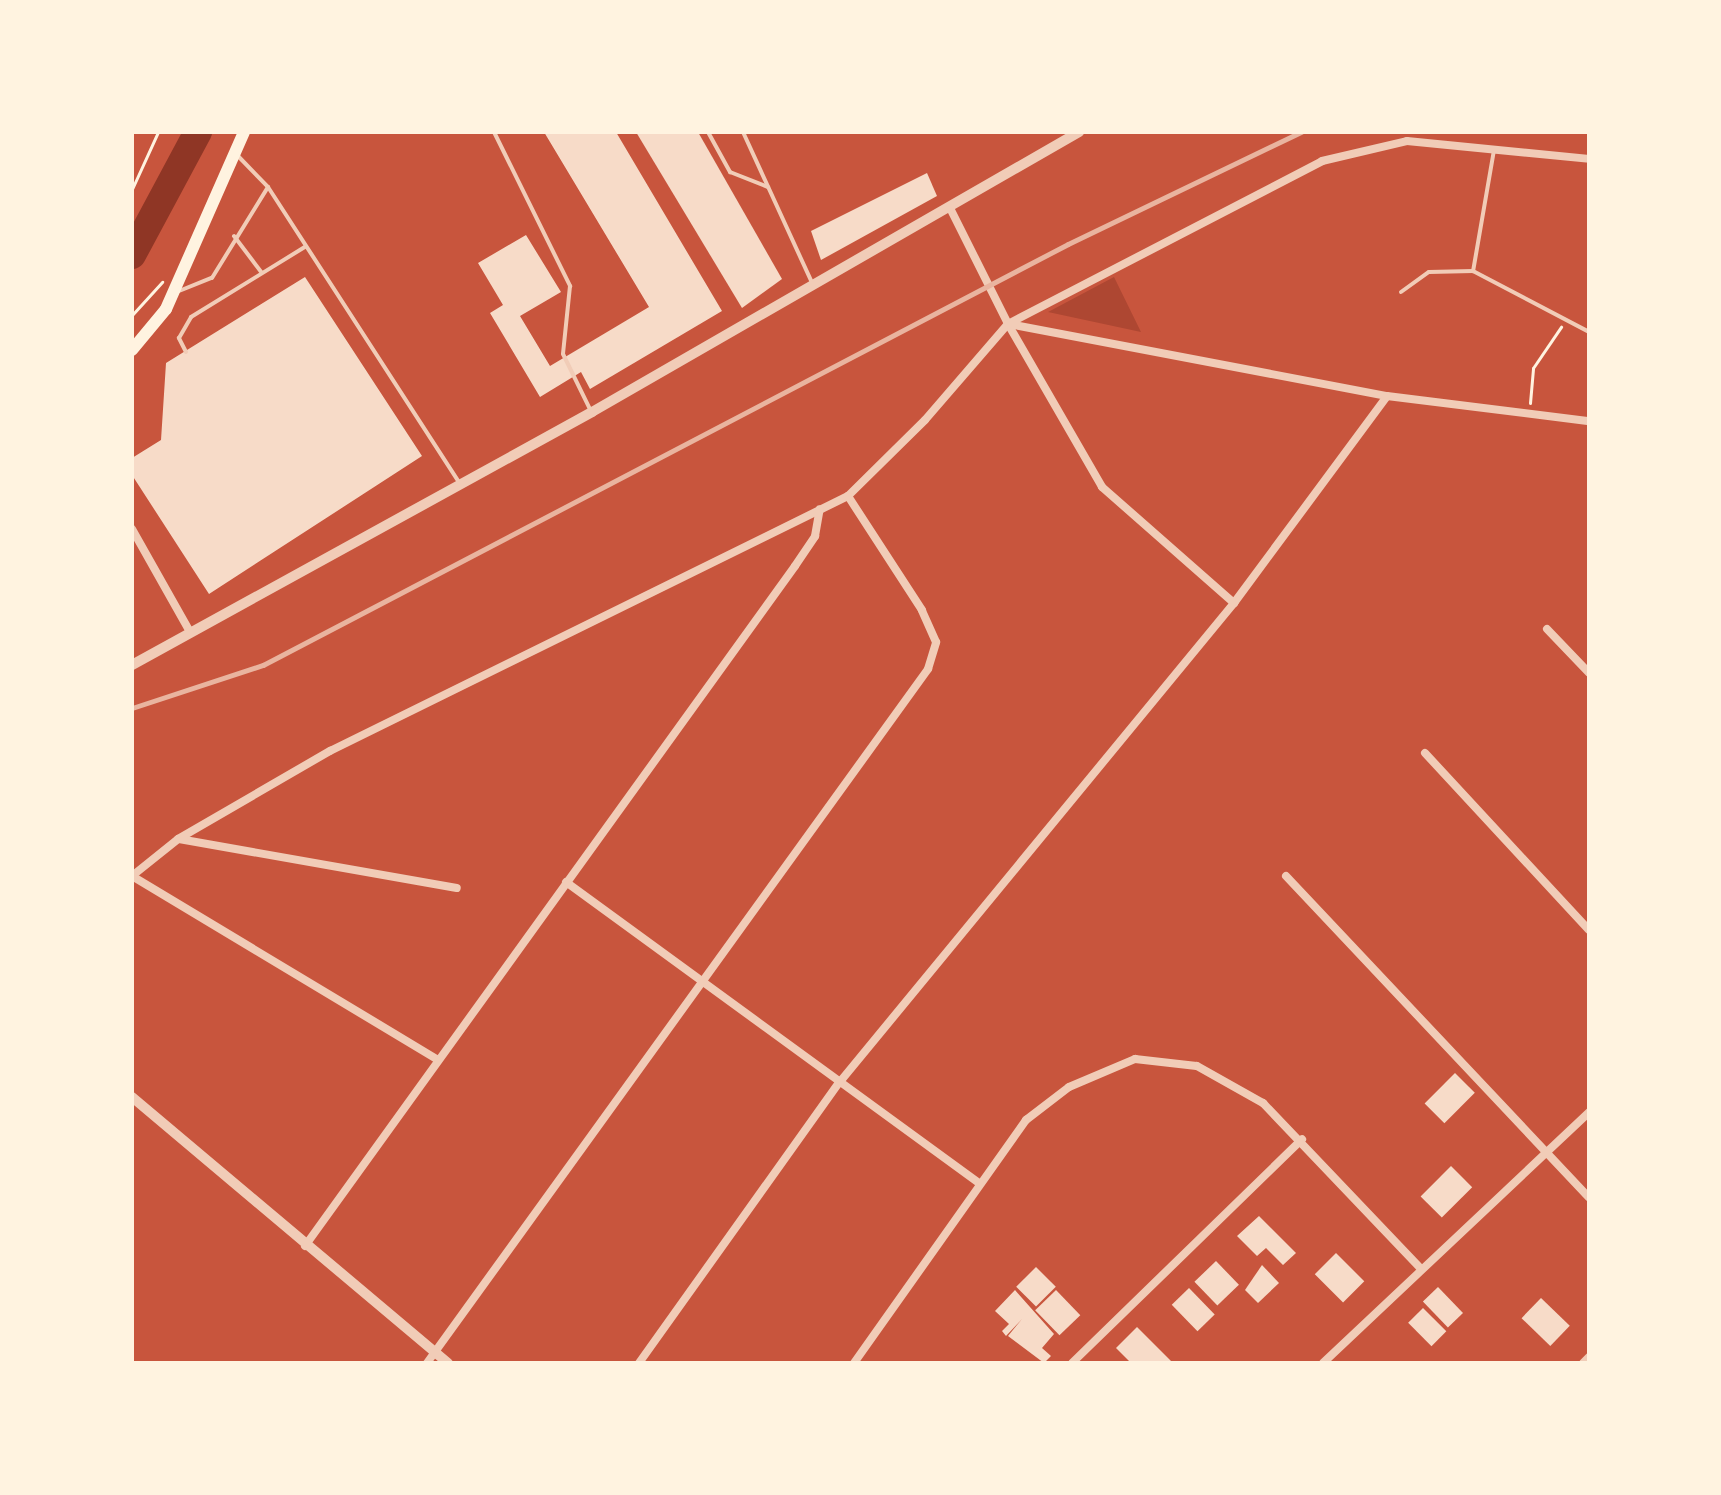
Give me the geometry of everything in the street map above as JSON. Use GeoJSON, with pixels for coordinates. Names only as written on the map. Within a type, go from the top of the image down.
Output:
{"type":"FeatureCollection","features":[{"type":"Feature","properties":{"kind":"main road"},"geometry":{"type":"LineString","coordinates":[[132,350],[173,294],[244,132]]}},
{"type":"Feature","properties":{"kind":"street"},"geometry":{"type":"LineString","coordinates":[[132,665],[189,630],[458,481],[592,412],[1078,132]]}},
{"type":"Feature","properties":{"kind":"street"},"geometry":{"type":"LineString","coordinates":[[436,1059],[132,876],[178,839],[330,751],[848,496],[925,420],[1008,324],[1322,161],[1407,141],[1589,159]]}},
{"type":"Feature","properties":{"kind":"street"},"geometry":{"type":"LineString","coordinates":[[950,208],[1008,324],[1102,487],[1234,603]]}},
{"type":"Feature","properties":{"kind":"street"},"geometry":{"type":"LineString","coordinates":[[1008,324],[1387,396],[1589,421]]}},
{"type":"Feature","properties":{"kind":"street"},"geometry":{"type":"LineString","coordinates":[[639,1363],[839,1083],[1234,603],[1387,396]]}},
{"type":"Feature","properties":{"kind":"street"},"geometry":{"type":"LineString","coordinates":[[427,1363],[928,669],[936,642],[922,610],[848,496]]}},
{"type":"Feature","properties":{"kind":"street"},"geometry":{"type":"LineString","coordinates":[[305,1246],[436,1059],[808,546],[820,509]]}},
{"type":"Feature","properties":{"kind":"street"},"geometry":{"type":"LineString","coordinates":[[132,529],[189,630]]}},
{"type":"Feature","properties":{"kind":"street"},"geometry":{"type":"LineString","coordinates":[[1547,629],[1589,673]]}},
{"type":"Feature","properties":{"kind":"street"},"geometry":{"type":"LineString","coordinates":[[1425,753],[1589,930]]}},
{"type":"Feature","properties":{"kind":"street"},"geometry":{"type":"LineString","coordinates":[[178,839],[457,888]]}},
{"type":"Feature","properties":{"kind":"street"},"geometry":{"type":"LineString","coordinates":[[1286,876],[1589,1197]]}},
{"type":"Feature","properties":{"kind":"street"},"geometry":{"type":"LineString","coordinates":[[566,882],[701,985],[979,1183]]}},
{"type":"Feature","properties":{"kind":"street"},"geometry":{"type":"LineString","coordinates":[[854,1363],[1026,1120],[1069,1087],[1135,1059],[1197,1066],[1263,1103],[1302,1139],[1420,1268]]}},
{"type":"Feature","properties":{"kind":"street"},"geometry":{"type":"LineString","coordinates":[[132,1097],[305,1246],[448,1363]]}},
{"type":"Feature","properties":{"kind":"street"},"geometry":{"type":"LineString","coordinates":[[1323,1363],[1420,1268],[1589,1112]]}},
{"type":"Feature","properties":{"kind":"street"},"geometry":{"type":"LineString","coordinates":[[1072,1363],[1302,1139]]}},
{"type":"Feature","properties":{"kind":"street"},"geometry":{"type":"LineString","coordinates":[[1583,1363],[1589,1357]]}},
{"type":"Feature","properties":{"kind":"lane"},"geometry":{"type":"LineString","coordinates":[[494,132],[570,286],[563,354],[592,412]]}},
{"type":"Feature","properties":{"kind":"lane"},"geometry":{"type":"LineString","coordinates":[[708,132],[730,172],[768,187]]}},
{"type":"Feature","properties":{"kind":"lane"},"geometry":{"type":"LineString","coordinates":[[743,132],[813,286]]}},
{"type":"Feature","properties":{"kind":"lane"},"geometry":{"type":"LineString","coordinates":[[1473,271],[1494,150]]}},
{"type":"Feature","properties":{"kind":"lane"},"geometry":{"type":"LineString","coordinates":[[235,153],[268,187],[458,481]]}},
{"type":"Feature","properties":{"kind":"lane"},"geometry":{"type":"LineString","coordinates":[[173,294],[212,278],[234,236],[268,187]]}},
{"type":"Feature","properties":{"kind":"lane"},"geometry":{"type":"LineString","coordinates":[[234,236],[262,273]]}},
{"type":"Feature","properties":{"kind":"lane"},"geometry":{"type":"LineString","coordinates":[[186,352],[179,338],[191,317],[305,247]]}},
{"type":"Feature","properties":{"kind":"lane"},"geometry":{"type":"LineString","coordinates":[[1401,292],[1429,272],[1473,271],[1589,332]]}},
{"type":"Feature","properties":{"kind":"path"},"geometry":{"type":"LineString","coordinates":[[132,189],[158,132]]}},
{"type":"Feature","properties":{"kind":"path"},"geometry":{"type":"LineString","coordinates":[[1528,415],[1533,368],[1565,320]]}},
{"type":"Feature","properties":{"kind":"shaded area"},"geometry":{"type":"Polygon","coordinates":[[[1114,277],[1141,332],[1048,312],[1050,311],[1114,277]]]}},
{"type":"Feature","properties":{"kind":"building"},"geometry":{"type":"Polygon","coordinates":[[[544,132],[616,132],[722,311],[590,389],[581,372],[540,397],[490,313],[503,305],[478,263],[526,235],[561,292],[520,316],[550,366],[649,307],[544,132]]]}},
{"type":"Feature","properties":{"kind":"building"},"geometry":{"type":"Polygon","coordinates":[[[636,132],[698,132],[782,279],[742,308],[636,132]]]}},
{"type":"Feature","properties":{"kind":"building"},"geometry":{"type":"Polygon","coordinates":[[[927,173],[937,196],[821,260],[811,231],[927,173]]]}},
{"type":"Feature","properties":{"kind":"building"},"geometry":{"type":"Polygon","coordinates":[[[305,277],[422,456],[209,594],[132,475],[132,458],[161,440],[166,363],[305,277]]]}},
{"type":"Feature","properties":{"kind":"building"},"geometry":{"type":"Polygon","coordinates":[[[1455,1073],[1475,1093],[1444,1123],[1425,1103],[1455,1073]]]}},
{"type":"Feature","properties":{"kind":"building"},"geometry":{"type":"Polygon","coordinates":[[[1451,1166],[1472,1187],[1442,1218],[1421,1196],[1451,1166]]]}},
{"type":"Feature","properties":{"kind":"building"},"geometry":{"type":"Polygon","coordinates":[[[1259,1216],[1296,1253],[1283,1265],[1266,1248],[1257,1256],[1237,1236],[1259,1216]]]}},
{"type":"Feature","properties":{"kind":"building"},"geometry":{"type":"Polygon","coordinates":[[[1336,1253],[1364,1281],[1343,1302],[1315,1274],[1336,1253]]]}},
{"type":"Feature","properties":{"kind":"building"},"geometry":{"type":"Polygon","coordinates":[[[1216,1261],[1239,1285],[1217,1306],[1194,1282],[1216,1261]]]}},
{"type":"Feature","properties":{"kind":"building"},"geometry":{"type":"Polygon","coordinates":[[[1262,1265],[1279,1283],[1258,1303],[1245,1290],[1262,1265]]]}},
{"type":"Feature","properties":{"kind":"building"},"geometry":{"type":"Polygon","coordinates":[[[1036,1267],[1056,1287],[1036,1307],[1016,1287],[1036,1267]]]}},
{"type":"Feature","properties":{"kind":"building"},"geometry":{"type":"Polygon","coordinates":[[[1438,1287],[1463,1313],[1448,1327],[1423,1302],[1438,1287]]]}},
{"type":"Feature","properties":{"kind":"building"},"geometry":{"type":"Polygon","coordinates":[[[1189,1288],[1215,1315],[1197,1331],[1172,1305],[1189,1288]]]}},
{"type":"Feature","properties":{"kind":"building"},"geometry":{"type":"Polygon","coordinates":[[[1015,1290],[1054,1334],[1042,1348],[1051,1356],[1044,1363],[1008,1336],[1022,1319],[1006,1336],[1002,1331],[1009,1324],[995,1311],[1015,1290]]]}},
{"type":"Feature","properties":{"kind":"building"},"geometry":{"type":"Polygon","coordinates":[[[1056,1290],[1080,1315],[1059,1335],[1035,1310],[1056,1290]]]}},
{"type":"Feature","properties":{"kind":"building"},"geometry":{"type":"Polygon","coordinates":[[[1541,1298],[1570,1326],[1550,1346],[1522,1318],[1541,1298]]]}},
{"type":"Feature","properties":{"kind":"building"},"geometry":{"type":"Polygon","coordinates":[[[1423,1308],[1446,1331],[1431,1346],[1408,1323],[1423,1308]]]}},
{"type":"Feature","properties":{"kind":"building"},"geometry":{"type":"Polygon","coordinates":[[[1137,1327],[1173,1363],[1131,1363],[1116,1348],[1137,1327]]]}},
{"type":"Feature","properties":{"kind":"waterway"},"geometry":{"type":"LineString","coordinates":[[132,255],[198,132]]}},
{"type":"Feature","properties":{"kind":"railway"},"geometry":{"type":"LineString","coordinates":[[132,708],[263,665],[1068,244],[1301,132]]}}]}
